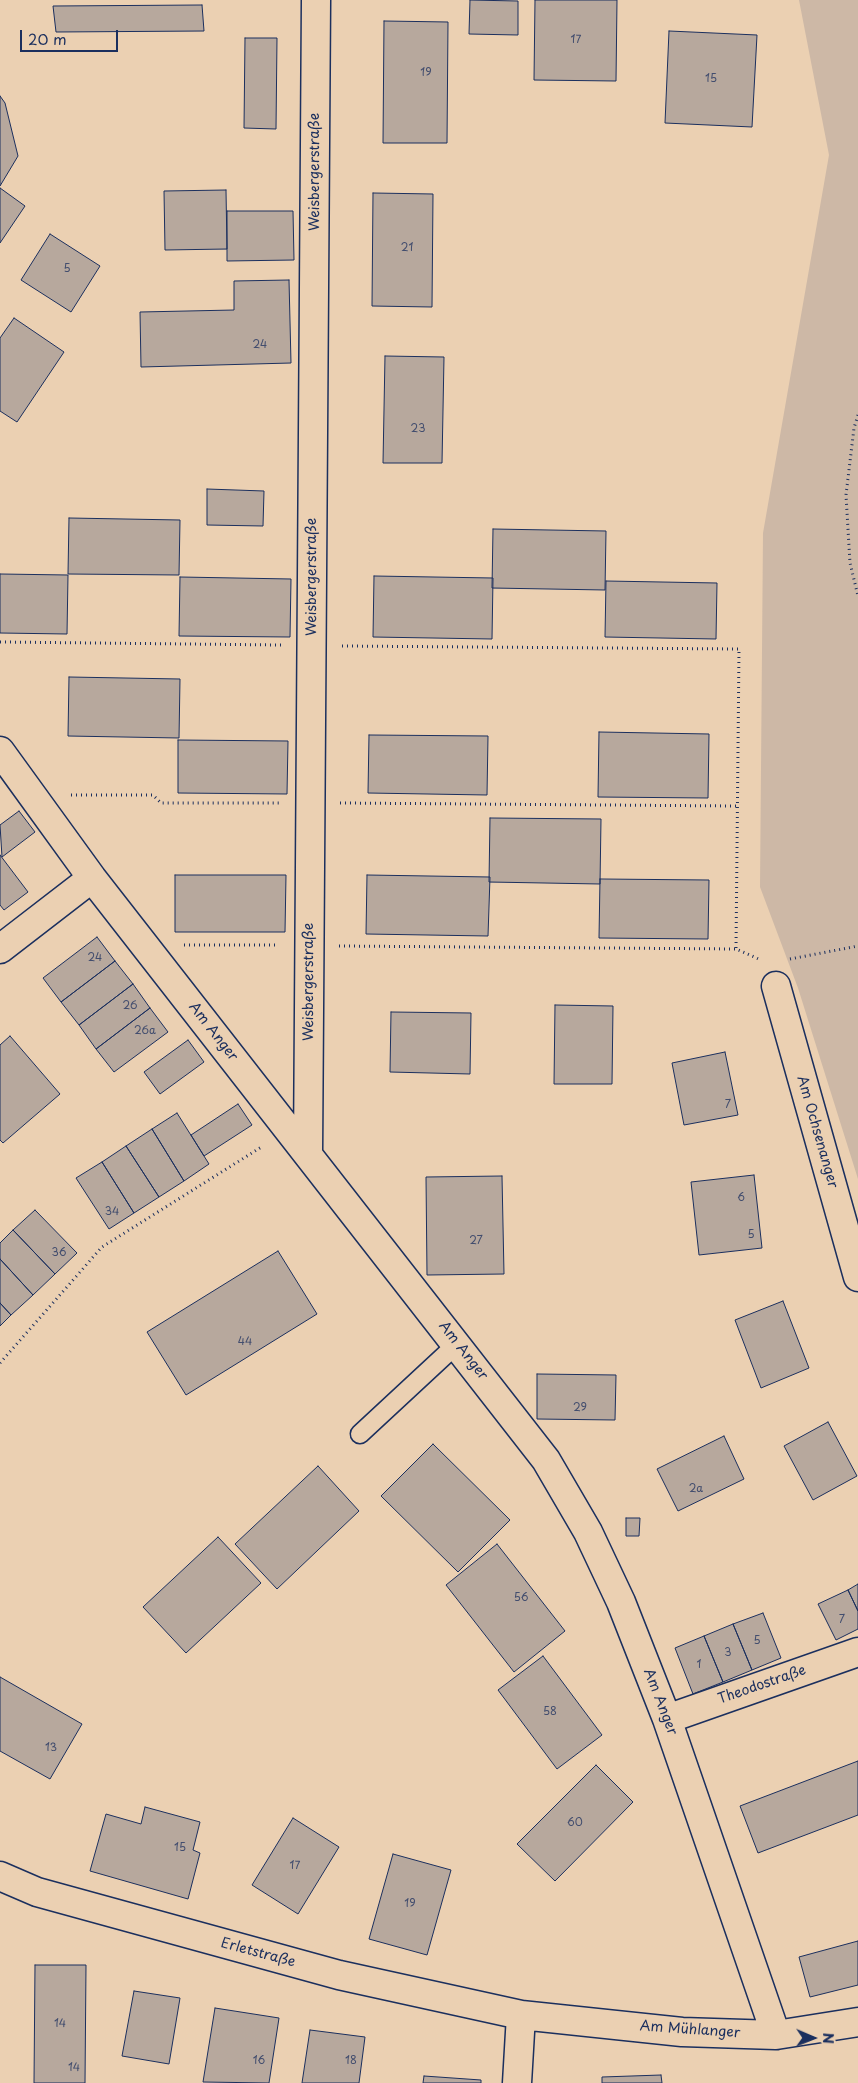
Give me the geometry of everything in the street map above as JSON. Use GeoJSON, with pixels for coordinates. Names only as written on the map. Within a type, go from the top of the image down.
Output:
{"type":"FeatureCollection","features":[{"type":"Feature","properties":{"kind":"street","name":"Weisbergerstraße"},"geometry":{"type":"LineString","coordinates":[[308,1153],[316,0]]}},
{"type":"Feature","properties":{"kind":"street","name":"Am Anger"},"geometry":{"type":"LineString","coordinates":[[0,751],[92,878],[546,1460],[588,1532],[621,1602],[667,1719],[776,2035]]}},
{"type":"Feature","properties":{"kind":"street"},"geometry":{"type":"LineString","coordinates":[[0,949],[92,878]]}},
{"type":"Feature","properties":{"kind":"street","name":"Am Ochsenanger"},"geometry":{"type":"LineString","coordinates":[[772,974],[858,1277]]}},
{"type":"Feature","properties":{"kind":"street","name":"Theodostraße"},"geometry":{"type":"LineString","coordinates":[[667,1719],[858,1652]]}},
{"type":"Feature","properties":{"kind":"street","name":"Erletstraße"},"geometry":{"type":"LineString","coordinates":[[0,1876],[37,1892],[339,1975],[521,2015]]}},
{"type":"Feature","properties":{"kind":"street"},"geometry":{"type":"LineString","coordinates":[[517,2083],[521,2015]]}},
{"type":"Feature","properties":{"kind":"street","name":"Am Mühlanger"},"geometry":{"type":"LineString","coordinates":[[521,2015],[682,2032],[776,2035],[858,2022]]}},
{"type":"Feature","properties":{"kind":"lane"},"geometry":{"type":"LineString","coordinates":[[360,1434],[457,1344]]}},
{"type":"Feature","properties":{"kind":"path"},"geometry":{"type":"LineString","coordinates":[[858,415],[854,428],[846,494],[850,563],[858,596]]}},
{"type":"Feature","properties":{"kind":"path"},"geometry":{"type":"LineString","coordinates":[[0,642],[738,648],[736,949]]}},
{"type":"Feature","properties":{"kind":"path"},"geometry":{"type":"LineString","coordinates":[[46,814],[70,795],[152,795],[160,803],[737,806]]}},
{"type":"Feature","properties":{"kind":"path"},"geometry":{"type":"LineString","coordinates":[[152,954],[170,945],[736,949],[772,974],[858,946]]}},
{"type":"Feature","properties":{"kind":"path"},"geometry":{"type":"LineString","coordinates":[[0,1363],[102,1248],[288,1129]]}},
{"type":"Feature","properties":{"kind":"shaded area"},"geometry":{"type":"Polygon","coordinates":[[[799,0],[858,0],[858,1179],[798,988],[760,887],[763,533],[829,155],[799,0]]]}},
{"type":"Feature","properties":{"kind":"building"},"geometry":{"type":"Polygon","coordinates":[[[470,0],[518,1],[518,35],[469,34],[470,0]]]}},
{"type":"Feature","properties":{"kind":"building"},"geometry":{"type":"Polygon","coordinates":[[[535,0],[617,0],[616,81],[534,80],[535,0]]]}},
{"type":"Feature","properties":{"kind":"building"},"geometry":{"type":"Polygon","coordinates":[[[202,5],[204,31],[56,32],[53,6],[202,5]]]}},
{"type":"Feature","properties":{"kind":"building"},"geometry":{"type":"Polygon","coordinates":[[[384,21],[448,22],[447,143],[383,143],[384,21]]]}},
{"type":"Feature","properties":{"kind":"building"},"geometry":{"type":"Polygon","coordinates":[[[669,31],[757,35],[752,127],[665,123],[669,31]]]}},
{"type":"Feature","properties":{"kind":"building"},"geometry":{"type":"Polygon","coordinates":[[[245,38],[277,38],[276,129],[244,128],[245,38]]]}},
{"type":"Feature","properties":{"kind":"building"},"geometry":{"type":"Polygon","coordinates":[[[0,96],[5,103],[18,156],[0,186],[0,96]]]}},
{"type":"Feature","properties":{"kind":"building"},"geometry":{"type":"Polygon","coordinates":[[[0,188],[25,206],[0,243],[0,188]]]}},
{"type":"Feature","properties":{"kind":"building"},"geometry":{"type":"Polygon","coordinates":[[[226,190],[227,249],[165,250],[164,191],[226,190]]]}},
{"type":"Feature","properties":{"kind":"building"},"geometry":{"type":"Polygon","coordinates":[[[373,193],[433,194],[432,307],[372,306],[373,193]]]}},
{"type":"Feature","properties":{"kind":"building"},"geometry":{"type":"Polygon","coordinates":[[[227,211],[293,211],[294,260],[227,261],[227,211]]]}},
{"type":"Feature","properties":{"kind":"building"},"geometry":{"type":"Polygon","coordinates":[[[50,234],[100,266],[71,312],[21,280],[50,234]]]}},
{"type":"Feature","properties":{"kind":"building"},"geometry":{"type":"Polygon","coordinates":[[[289,280],[291,363],[141,367],[140,312],[234,310],[234,281],[289,280]]]}},
{"type":"Feature","properties":{"kind":"building"},"geometry":{"type":"Polygon","coordinates":[[[14,318],[64,352],[17,422],[0,411],[0,338],[14,318]]]}},
{"type":"Feature","properties":{"kind":"building"},"geometry":{"type":"Polygon","coordinates":[[[385,356],[444,357],[442,463],[383,463],[385,356]]]}},
{"type":"Feature","properties":{"kind":"building"},"geometry":{"type":"Polygon","coordinates":[[[207,489],[264,491],[263,526],[207,525],[207,489]]]}},
{"type":"Feature","properties":{"kind":"building"},"geometry":{"type":"Polygon","coordinates":[[[69,518],[180,520],[179,575],[68,574],[69,518]]]}},
{"type":"Feature","properties":{"kind":"building"},"geometry":{"type":"Polygon","coordinates":[[[493,529],[606,531],[605,590],[492,588],[493,529]]]}},
{"type":"Feature","properties":{"kind":"building"},"geometry":{"type":"Polygon","coordinates":[[[0,574],[68,575],[67,634],[0,633],[0,574]]]}},
{"type":"Feature","properties":{"kind":"building"},"geometry":{"type":"Polygon","coordinates":[[[374,576],[493,578],[492,639],[373,637],[374,576]]]}},
{"type":"Feature","properties":{"kind":"building"},"geometry":{"type":"Polygon","coordinates":[[[180,577],[291,579],[290,637],[179,636],[180,577]]]}},
{"type":"Feature","properties":{"kind":"building"},"geometry":{"type":"Polygon","coordinates":[[[606,581],[717,583],[716,639],[605,637],[606,581]]]}},
{"type":"Feature","properties":{"kind":"building"},"geometry":{"type":"Polygon","coordinates":[[[69,677],[180,679],[179,738],[68,736],[69,677]]]}},
{"type":"Feature","properties":{"kind":"building"},"geometry":{"type":"Polygon","coordinates":[[[599,732],[709,734],[708,798],[598,797],[599,732]]]}},
{"type":"Feature","properties":{"kind":"building"},"geometry":{"type":"Polygon","coordinates":[[[369,735],[488,736],[487,795],[368,793],[369,735]]]}},
{"type":"Feature","properties":{"kind":"building"},"geometry":{"type":"Polygon","coordinates":[[[178,740],[288,741],[287,794],[178,793],[178,740]]]}},
{"type":"Feature","properties":{"kind":"building"},"geometry":{"type":"Polygon","coordinates":[[[19,811],[35,832],[2,857],[0,825],[19,811]]]}},
{"type":"Feature","properties":{"kind":"building"},"geometry":{"type":"Polygon","coordinates":[[[490,818],[601,819],[600,884],[489,882],[490,818]]]}},
{"type":"Feature","properties":{"kind":"building"},"geometry":{"type":"Polygon","coordinates":[[[0,855],[28,892],[4,910],[0,905],[0,855]]]}},
{"type":"Feature","properties":{"kind":"building"},"geometry":{"type":"Polygon","coordinates":[[[175,875],[286,875],[285,932],[175,932],[175,875]]]}},
{"type":"Feature","properties":{"kind":"building"},"geometry":{"type":"Polygon","coordinates":[[[367,875],[490,877],[488,936],[366,934],[367,875]]]}},
{"type":"Feature","properties":{"kind":"building"},"geometry":{"type":"Polygon","coordinates":[[[600,879],[709,880],[708,939],[599,938],[600,879]]]}},
{"type":"Feature","properties":{"kind":"building"},"geometry":{"type":"Polygon","coordinates":[[[97,937],[115,961],[61,1002],[43,978],[97,937]]]}},
{"type":"Feature","properties":{"kind":"building"},"geometry":{"type":"Polygon","coordinates":[[[115,961],[133,984],[79,1025],[61,1002],[115,961]]]}},
{"type":"Feature","properties":{"kind":"building"},"geometry":{"type":"Polygon","coordinates":[[[133,984],[150,1008],[96,1049],[79,1025],[133,984]]]}},
{"type":"Feature","properties":{"kind":"building"},"geometry":{"type":"Polygon","coordinates":[[[555,1005],[613,1006],[612,1084],[554,1084],[555,1005]]]}},
{"type":"Feature","properties":{"kind":"building"},"geometry":{"type":"Polygon","coordinates":[[[150,1008],[168,1032],[114,1072],[96,1049],[150,1008]]]}},
{"type":"Feature","properties":{"kind":"building"},"geometry":{"type":"Polygon","coordinates":[[[391,1012],[471,1013],[470,1074],[390,1072],[391,1012]]]}},
{"type":"Feature","properties":{"kind":"building"},"geometry":{"type":"Polygon","coordinates":[[[10,1036],[60,1094],[3,1143],[0,1140],[0,1045],[10,1036]]]}},
{"type":"Feature","properties":{"kind":"building"},"geometry":{"type":"Polygon","coordinates":[[[188,1040],[204,1062],[160,1094],[144,1072],[188,1040]]]}},
{"type":"Feature","properties":{"kind":"building"},"geometry":{"type":"Polygon","coordinates":[[[725,1052],[738,1115],[684,1125],[672,1063],[725,1052]]]}},
{"type":"Feature","properties":{"kind":"building"},"geometry":{"type":"Polygon","coordinates":[[[238,1104],[252,1125],[204,1156],[191,1135],[238,1104]]]}},
{"type":"Feature","properties":{"kind":"building"},"geometry":{"type":"Polygon","coordinates":[[[177,1113],[209,1164],[184,1181],[152,1129],[177,1113]]]}},
{"type":"Feature","properties":{"kind":"building"},"geometry":{"type":"Polygon","coordinates":[[[152,1129],[184,1181],[159,1197],[126,1146],[152,1129]]]}},
{"type":"Feature","properties":{"kind":"building"},"geometry":{"type":"Polygon","coordinates":[[[126,1146],[159,1197],[134,1213],[102,1162],[126,1146]]]}},
{"type":"Feature","properties":{"kind":"building"},"geometry":{"type":"Polygon","coordinates":[[[102,1162],[134,1213],[109,1229],[76,1178],[102,1162]]]}},
{"type":"Feature","properties":{"kind":"building"},"geometry":{"type":"Polygon","coordinates":[[[754,1175],[762,1248],[699,1255],[691,1182],[754,1175]]]}},
{"type":"Feature","properties":{"kind":"building"},"geometry":{"type":"Polygon","coordinates":[[[502,1176],[504,1274],[427,1275],[426,1177],[502,1176]]]}},
{"type":"Feature","properties":{"kind":"building"},"geometry":{"type":"Polygon","coordinates":[[[35,1210],[77,1253],[55,1274],[13,1230],[35,1210]]]}},
{"type":"Feature","properties":{"kind":"building"},"geometry":{"type":"Polygon","coordinates":[[[13,1230],[55,1274],[33,1295],[0,1259],[0,1243],[13,1230]]]}},
{"type":"Feature","properties":{"kind":"building"},"geometry":{"type":"Polygon","coordinates":[[[278,1251],[317,1314],[186,1395],[147,1332],[278,1251]]]}},
{"type":"Feature","properties":{"kind":"building"},"geometry":{"type":"Polygon","coordinates":[[[0,1259],[33,1295],[11,1315],[0,1303],[0,1259]]]}},
{"type":"Feature","properties":{"kind":"building"},"geometry":{"type":"Polygon","coordinates":[[[783,1301],[809,1368],[761,1388],[735,1320],[783,1301]]]}},
{"type":"Feature","properties":{"kind":"building"},"geometry":{"type":"Polygon","coordinates":[[[0,1303],[11,1315],[0,1326],[0,1303]]]}},
{"type":"Feature","properties":{"kind":"building"},"geometry":{"type":"Polygon","coordinates":[[[537,1374],[616,1375],[615,1420],[537,1419],[537,1374]]]}},
{"type":"Feature","properties":{"kind":"building"},"geometry":{"type":"Polygon","coordinates":[[[828,1422],[857,1476],[813,1500],[784,1446],[828,1422]]]}},
{"type":"Feature","properties":{"kind":"building"},"geometry":{"type":"Polygon","coordinates":[[[724,1436],[744,1479],[678,1511],[657,1469],[724,1436]]]}},
{"type":"Feature","properties":{"kind":"building"},"geometry":{"type":"Polygon","coordinates":[[[433,1444],[510,1520],[458,1572],[381,1496],[433,1444]]]}},
{"type":"Feature","properties":{"kind":"building"},"geometry":{"type":"Polygon","coordinates":[[[318,1466],[359,1511],[277,1589],[235,1544],[318,1466]]]}},
{"type":"Feature","properties":{"kind":"building"},"geometry":{"type":"Polygon","coordinates":[[[626,1518],[640,1518],[639,1536],[626,1536],[626,1518]]]}},
{"type":"Feature","properties":{"kind":"building"},"geometry":{"type":"Polygon","coordinates":[[[218,1537],[261,1583],[186,1653],[143,1607],[218,1537]]]}},
{"type":"Feature","properties":{"kind":"building"},"geometry":{"type":"Polygon","coordinates":[[[497,1544],[565,1631],[514,1672],[446,1585],[497,1544]]]}},
{"type":"Feature","properties":{"kind":"building"},"geometry":{"type":"Polygon","coordinates":[[[858,1584],[858,1611],[848,1590],[858,1584]]]}},
{"type":"Feature","properties":{"kind":"building"},"geometry":{"type":"Polygon","coordinates":[[[848,1590],[858,1611],[858,1629],[836,1640],[818,1604],[848,1590]]]}},
{"type":"Feature","properties":{"kind":"building"},"geometry":{"type":"Polygon","coordinates":[[[763,1613],[781,1658],[752,1670],[733,1624],[763,1613]]]}},
{"type":"Feature","properties":{"kind":"building"},"geometry":{"type":"Polygon","coordinates":[[[733,1624],[752,1670],[723,1682],[704,1636],[733,1624]]]}},
{"type":"Feature","properties":{"kind":"building"},"geometry":{"type":"Polygon","coordinates":[[[704,1636],[723,1682],[693,1694],[675,1648],[704,1636]]]}},
{"type":"Feature","properties":{"kind":"building"},"geometry":{"type":"Polygon","coordinates":[[[543,1656],[602,1735],[557,1769],[498,1690],[543,1656]]]}},
{"type":"Feature","properties":{"kind":"building"},"geometry":{"type":"Polygon","coordinates":[[[0,1677],[82,1724],[50,1779],[0,1751],[0,1677]]]}},
{"type":"Feature","properties":{"kind":"building"},"geometry":{"type":"Polygon","coordinates":[[[858,1761],[858,1815],[758,1853],[740,1806],[858,1761]]]}},
{"type":"Feature","properties":{"kind":"building"},"geometry":{"type":"Polygon","coordinates":[[[596,1765],[633,1802],[555,1881],[517,1844],[596,1765]]]}},
{"type":"Feature","properties":{"kind":"building"},"geometry":{"type":"Polygon","coordinates":[[[145,1807],[200,1822],[193,1850],[200,1853],[188,1899],[90,1871],[106,1814],[141,1824],[145,1807]]]}},
{"type":"Feature","properties":{"kind":"building"},"geometry":{"type":"Polygon","coordinates":[[[293,1818],[339,1847],[298,1914],[252,1885],[293,1818]]]}},
{"type":"Feature","properties":{"kind":"building"},"geometry":{"type":"Polygon","coordinates":[[[393,1854],[451,1870],[427,1955],[369,1939],[393,1854]]]}},
{"type":"Feature","properties":{"kind":"building"},"geometry":{"type":"Polygon","coordinates":[[[858,1941],[858,1985],[810,1997],[799,1957],[858,1941]]]}},
{"type":"Feature","properties":{"kind":"building"},"geometry":{"type":"Polygon","coordinates":[[[35,1965],[86,1965],[85,2083],[34,2083],[35,1965]]]}},
{"type":"Feature","properties":{"kind":"building"},"geometry":{"type":"Polygon","coordinates":[[[134,1991],[180,1998],[169,2064],[122,2056],[134,1991]]]}},
{"type":"Feature","properties":{"kind":"building"},"geometry":{"type":"Polygon","coordinates":[[[215,2008],[279,2018],[269,2083],[203,2082],[215,2008]]]}},
{"type":"Feature","properties":{"kind":"building"},"geometry":{"type":"Polygon","coordinates":[[[310,2030],[365,2037],[359,2083],[302,2083],[310,2030]]]}},
{"type":"Feature","properties":{"kind":"building"},"geometry":{"type":"Polygon","coordinates":[[[661,2075],[662,2083],[602,2083],[602,2077],[661,2075]]]}},
{"type":"Feature","properties":{"kind":"building"},"geometry":{"type":"Polygon","coordinates":[[[424,2076],[481,2080],[481,2083],[423,2083],[424,2076]]]}}]}
